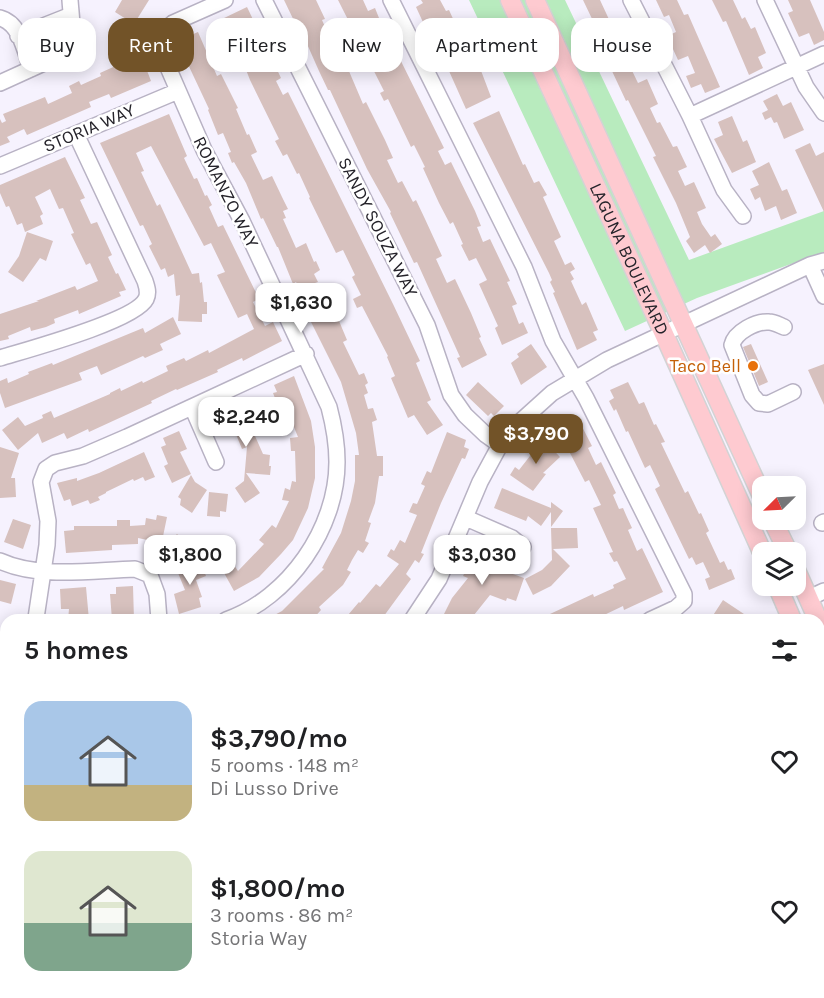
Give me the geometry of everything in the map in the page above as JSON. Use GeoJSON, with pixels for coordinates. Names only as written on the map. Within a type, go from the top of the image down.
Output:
{"type":"FeatureCollection","features":[{"type":"Feature","properties":{"kind":"main road","name":"LAGUNA BOULEVARD"},"geometry":{"type":"LineString","coordinates":[[510,0],[758,542]]}},
{"type":"Feature","properties":{"kind":"main road","name":"LAGUNA BOULEVARD"},"geometry":{"type":"LineString","coordinates":[[535,0],[753,476]]}},
{"type":"Feature","properties":{"kind":"main road"},"geometry":{"type":"LineString","coordinates":[[806,582],[816,595],[818,614]]}},
{"type":"Feature","properties":{"kind":"main road"},"geometry":{"type":"LineString","coordinates":[[782,596],[789,614]]}},
{"type":"Feature","properties":{"kind":"street","name":"ROMANZO WAY"},"geometry":{"type":"LineString","coordinates":[[225,0],[173,23],[160,34],[160,49],[204,150],[229,194],[329,407],[336,437],[337,464],[328,516],[301,562],[285,581],[267,596],[236,614]]}},
{"type":"Feature","properties":{"kind":"street","name":"SANDY SOUZA WAY"},"geometry":{"type":"LineString","coordinates":[[264,0],[427,325],[451,395],[465,415],[500,445]]}},
{"type":"Feature","properties":{"kind":"street"},"geometry":{"type":"LineString","coordinates":[[391,0],[524,267],[544,322],[618,460],[684,594],[684,602],[663,614]]}},
{"type":"Feature","properties":{"kind":"street"},"geometry":{"type":"LineString","coordinates":[[632,0],[724,190],[743,216]]}},
{"type":"Feature","properties":{"kind":"street"},"geometry":{"type":"LineString","coordinates":[[765,0],[806,87],[824,113]]}},
{"type":"Feature","properties":{"kind":"street"},"geometry":{"type":"LineString","coordinates":[[51,18],[70,8]]}},
{"type":"Feature","properties":{"kind":"street"},"geometry":{"type":"LineString","coordinates":[[0,18],[11,22],[18,36]]}},
{"type":"Feature","properties":{"kind":"street"},"geometry":{"type":"LineString","coordinates":[[690,116],[824,54]]}},
{"type":"Feature","properties":{"kind":"street"},"geometry":{"type":"LineString","coordinates":[[0,83],[24,72]]}},
{"type":"Feature","properties":{"kind":"street","name":"STORIA WAY"},"geometry":{"type":"LineString","coordinates":[[0,166],[178,91]]}},
{"type":"Feature","properties":{"kind":"street"},"geometry":{"type":"LineString","coordinates":[[0,358],[86,331],[139,307],[146,299],[145,281],[76,134]]}},
{"type":"Feature","properties":{"kind":"street"},"geometry":{"type":"LineString","coordinates":[[416,614],[438,579],[480,482],[500,445],[521,421],[552,393],[607,360],[817,263],[824,296]]}},
{"type":"Feature","properties":{"kind":"street"},"geometry":{"type":"LineString","coordinates":[[783,327],[766,322],[739,332],[732,342],[733,349],[752,395],[759,403],[768,404],[793,392]]}},
{"type":"Feature","properties":{"kind":"street"},"geometry":{"type":"LineString","coordinates":[[37,614],[47,545],[48,521],[41,482],[46,469],[55,463],[94,451],[306,354]]}},
{"type":"Feature","properties":{"kind":"street"},"geometry":{"type":"LineString","coordinates":[[192,407],[216,462]]}},
{"type":"Feature","properties":{"kind":"street"},"geometry":{"type":"LineString","coordinates":[[466,518],[512,538],[523,547]]}},
{"type":"Feature","properties":{"kind":"street"},"geometry":{"type":"LineString","coordinates":[[0,561],[20,569],[42,572],[135,569],[150,575],[157,594],[159,614]]}},
{"type":"Feature","properties":{"kind":"green space"},"geometry":{"type":"Polygon","coordinates":[[[469,0],[565,0],[574,18],[571,18],[571,72],[599,72],[689,260],[824,211],[824,252],[697,298],[625,331],[503,72],[559,72],[559,18],[477,18],[469,0]]]}},
{"type":"Feature","properties":{"kind":"building"},"geometry":{"type":"Polygon","coordinates":[[[122,0],[149,0],[138,18],[124,18],[115,12],[122,0]]]}},
{"type":"Feature","properties":{"kind":"building"},"geometry":{"type":"Polygon","coordinates":[[[284,0],[316,0],[325,18],[320,18],[320,72],[349,72],[363,104],[366,102],[393,158],[387,160],[398,183],[402,181],[413,202],[416,200],[442,256],[436,259],[447,283],[455,279],[487,355],[462,368],[457,358],[460,357],[417,262],[414,263],[391,212],[367,169],[328,90],[308,46],[308,18],[293,18],[284,0]]]}},
{"type":"Feature","properties":{"kind":"building"},"geometry":{"type":"Polygon","coordinates":[[[338,0],[363,0],[368,11],[375,8],[379,18],[347,18],[338,0]]]}},
{"type":"Feature","properties":{"kind":"building"},"geometry":{"type":"Polygon","coordinates":[[[421,0],[440,0],[453,18],[421,18],[416,7],[423,3],[421,0]]]}},
{"type":"Feature","properties":{"kind":"building"},"geometry":{"type":"Polygon","coordinates":[[[583,0],[600,0],[608,18],[592,18],[583,0]]]}},
{"type":"Feature","properties":{"kind":"building"},"geometry":{"type":"Polygon","coordinates":[[[656,0],[677,0],[684,15],[688,14],[720,87],[705,93],[701,84],[691,88],[686,76],[695,73],[688,56],[678,60],[673,49],[673,33],[676,32],[673,18],[669,15],[664,17],[656,0]]]}},
{"type":"Feature","properties":{"kind":"building"},"geometry":{"type":"Polygon","coordinates":[[[712,0],[733,0],[742,19],[745,17],[751,29],[755,27],[766,53],[758,57],[763,68],[749,75],[726,21],[723,22],[712,0]]]}},
{"type":"Feature","properties":{"kind":"building"},"geometry":{"type":"Polygon","coordinates":[[[788,0],[810,0],[824,32],[824,40],[814,45],[809,33],[799,37],[788,13],[793,11],[788,0]]]}},
{"type":"Feature","properties":{"kind":"building"},"geometry":{"type":"Polygon","coordinates":[[[247,7],[252,18],[224,18],[247,7]]]}},
{"type":"Feature","properties":{"kind":"building"},"geometry":{"type":"Polygon","coordinates":[[[198,32],[206,51],[206,72],[215,72],[217,76],[221,74],[238,108],[236,109],[247,135],[249,134],[257,152],[251,155],[263,180],[272,176],[288,209],[283,211],[286,218],[283,219],[296,248],[306,243],[314,262],[316,261],[320,270],[314,274],[318,282],[315,283],[329,311],[334,309],[347,340],[343,342],[359,375],[364,373],[368,383],[365,385],[368,393],[364,395],[368,409],[373,408],[377,420],[372,422],[377,456],[383,456],[383,476],[379,476],[375,503],[368,522],[371,523],[365,541],[369,543],[363,553],[358,550],[347,570],[351,572],[343,585],[319,607],[321,610],[317,614],[276,614],[324,569],[322,568],[341,533],[355,481],[355,455],[359,455],[356,433],[341,382],[302,304],[306,302],[296,282],[293,284],[278,247],[263,218],[261,219],[246,183],[234,162],[232,163],[228,153],[231,152],[223,133],[218,135],[192,72],[194,72],[194,34],[198,32]]]}},
{"type":"Feature","properties":{"kind":"building"},"geometry":{"type":"Polygon","coordinates":[[[403,65],[444,148],[438,151],[445,165],[451,162],[475,211],[481,226],[477,227],[483,242],[490,239],[510,281],[507,282],[517,304],[512,306],[519,324],[523,322],[528,333],[502,345],[495,328],[498,326],[479,284],[487,280],[476,258],[469,261],[453,222],[450,224],[439,203],[414,145],[411,147],[388,99],[384,101],[380,93],[384,91],[374,72],[403,72],[403,65]]]}},
{"type":"Feature","properties":{"kind":"building"},"geometry":{"type":"Polygon","coordinates":[[[108,69],[108,72],[148,72],[151,81],[111,98],[109,94],[89,102],[91,107],[27,135],[24,129],[7,137],[10,142],[0,146],[0,119],[2,123],[6,121],[3,114],[45,97],[48,104],[72,93],[69,86],[79,81],[81,85],[101,76],[100,73],[108,69]]]}},
{"type":"Feature","properties":{"kind":"building"},"geometry":{"type":"Polygon","coordinates":[[[247,72],[278,72],[281,78],[276,81],[283,95],[288,92],[420,361],[416,363],[431,400],[427,402],[443,425],[427,435],[414,415],[408,418],[391,378],[395,376],[388,356],[362,306],[357,308],[353,299],[361,295],[352,277],[355,275],[343,250],[336,253],[299,173],[297,174],[287,154],[283,156],[275,141],[279,139],[247,72]]]}},
{"type":"Feature","properties":{"kind":"building"},"geometry":{"type":"Polygon","coordinates":[[[449,72],[482,72],[491,97],[466,109],[449,72]]]}},
{"type":"Feature","properties":{"kind":"building"},"geometry":{"type":"Polygon","coordinates":[[[612,72],[633,72],[638,83],[647,79],[658,104],[650,108],[673,147],[677,146],[687,167],[678,171],[685,186],[694,182],[706,208],[697,212],[702,224],[711,237],[715,234],[722,244],[710,253],[705,245],[694,253],[686,241],[690,237],[653,157],[656,156],[628,100],[626,101],[612,72]]]}},
{"type":"Feature","properties":{"kind":"building"},"geometry":{"type":"Polygon","coordinates":[[[777,94],[783,106],[791,102],[804,130],[784,139],[777,122],[774,123],[771,117],[765,120],[762,113],[768,110],[763,101],[777,94]]]}},
{"type":"Feature","properties":{"kind":"building"},"geometry":{"type":"Polygon","coordinates":[[[499,111],[523,165],[525,164],[534,183],[539,181],[547,195],[543,197],[561,237],[554,241],[565,265],[571,262],[575,269],[570,272],[574,279],[571,281],[582,305],[586,302],[598,330],[593,332],[597,340],[577,350],[553,293],[555,292],[549,273],[473,123],[499,111]]]}},
{"type":"Feature","properties":{"kind":"building"},"geometry":{"type":"Polygon","coordinates":[[[169,114],[194,179],[197,178],[205,196],[207,195],[212,205],[209,207],[218,227],[223,225],[259,299],[253,302],[265,326],[273,322],[282,341],[89,432],[88,429],[67,439],[64,433],[42,443],[38,433],[18,450],[2,430],[18,417],[25,426],[43,418],[42,415],[51,411],[54,418],[120,388],[121,391],[142,381],[143,383],[168,371],[166,366],[184,358],[186,361],[208,350],[209,353],[254,329],[247,314],[238,318],[217,275],[225,272],[211,243],[204,246],[151,146],[136,153],[144,171],[141,172],[157,206],[160,204],[192,274],[199,273],[204,302],[207,302],[207,314],[202,314],[202,322],[178,321],[180,295],[176,296],[174,274],[168,277],[165,268],[161,270],[149,246],[152,244],[143,225],[140,226],[100,143],[169,114]]]}},
{"type":"Feature","properties":{"kind":"building"},"geometry":{"type":"Polygon","coordinates":[[[732,116],[743,142],[747,140],[756,162],[732,173],[714,139],[723,135],[718,122],[732,116]]]}},
{"type":"Feature","properties":{"kind":"building"},"geometry":{"type":"Polygon","coordinates":[[[810,143],[816,156],[824,152],[824,212],[795,150],[810,143]]]}},
{"type":"Feature","properties":{"kind":"building"},"geometry":{"type":"Polygon","coordinates":[[[65,157],[85,198],[80,200],[91,224],[97,222],[112,255],[108,257],[126,290],[119,292],[121,296],[79,314],[78,310],[54,319],[55,323],[46,327],[31,331],[30,327],[8,336],[9,339],[0,341],[0,314],[75,286],[77,290],[98,281],[90,263],[86,265],[71,234],[74,233],[63,208],[59,209],[50,189],[35,197],[43,214],[40,216],[43,224],[25,232],[22,223],[17,225],[9,206],[6,207],[0,193],[0,185],[65,157]]]}},
{"type":"Feature","properties":{"kind":"building"},"geometry":{"type":"Polygon","coordinates":[[[769,162],[782,191],[787,189],[797,213],[781,220],[776,206],[765,211],[760,197],[755,200],[750,189],[759,185],[752,171],[769,162]]]}},
{"type":"Feature","properties":{"kind":"building"},"geometry":{"type":"Polygon","coordinates":[[[27,232],[53,241],[46,261],[40,258],[23,282],[8,272],[19,256],[27,232]]]}},
{"type":"Feature","properties":{"kind":"building"},"geometry":{"type":"Polygon","coordinates":[[[173,317],[181,334],[160,344],[163,350],[145,358],[143,356],[101,375],[97,366],[79,373],[82,380],[5,408],[0,393],[0,381],[7,378],[8,383],[29,374],[28,372],[52,363],[53,365],[143,328],[145,333],[173,317]]]}},
{"type":"Feature","properties":{"kind":"building"},"geometry":{"type":"Polygon","coordinates":[[[531,344],[547,367],[521,385],[511,363],[519,357],[517,354],[531,344]]]}},
{"type":"Feature","properties":{"kind":"building","name":"Taco Bell"},"geometry":{"type":"Polygon","coordinates":[[[751,344],[768,382],[759,386],[743,347],[751,344]]]}},
{"type":"Feature","properties":{"kind":"building"},"geometry":{"type":"Polygon","coordinates":[[[824,364],[824,405],[808,370],[824,364]]]}},
{"type":"Feature","properties":{"kind":"building"},"geometry":{"type":"Polygon","coordinates":[[[294,376],[311,421],[315,447],[315,478],[308,508],[293,540],[281,554],[259,577],[234,591],[223,571],[234,565],[238,571],[264,544],[259,540],[272,525],[276,528],[289,501],[282,500],[285,488],[290,490],[292,481],[296,482],[295,451],[291,451],[290,438],[298,437],[284,403],[278,406],[273,393],[277,392],[274,385],[294,376]]]}},
{"type":"Feature","properties":{"kind":"building"},"geometry":{"type":"Polygon","coordinates":[[[478,382],[504,406],[494,416],[491,413],[488,416],[466,395],[478,382]]]}},
{"type":"Feature","properties":{"kind":"building"},"geometry":{"type":"Polygon","coordinates":[[[628,382],[639,404],[644,402],[654,425],[656,424],[665,442],[661,443],[685,493],[688,491],[699,514],[701,513],[709,531],[706,533],[720,563],[724,561],[728,570],[731,569],[735,579],[709,590],[705,579],[710,577],[703,562],[696,565],[692,557],[689,559],[655,489],[660,486],[650,465],[645,468],[628,431],[626,432],[616,409],[614,411],[609,401],[614,398],[610,390],[628,382]]]}},
{"type":"Feature","properties":{"kind":"building"},"geometry":{"type":"Polygon","coordinates":[[[234,404],[237,410],[241,408],[249,424],[257,421],[262,433],[255,436],[263,454],[270,455],[270,475],[246,473],[260,493],[245,503],[235,488],[244,481],[247,447],[242,449],[233,427],[224,432],[215,413],[234,404]]]}},
{"type":"Feature","properties":{"kind":"building"},"geometry":{"type":"Polygon","coordinates":[[[576,415],[592,446],[588,448],[596,465],[601,462],[616,493],[613,495],[619,509],[623,508],[632,528],[628,530],[637,551],[642,548],[663,592],[624,610],[623,606],[606,614],[550,614],[593,594],[594,597],[614,588],[613,585],[626,579],[617,561],[614,562],[609,553],[613,552],[593,508],[601,505],[589,480],[585,482],[556,426],[576,415]]]}},
{"type":"Feature","properties":{"kind":"building"},"geometry":{"type":"Polygon","coordinates":[[[179,431],[187,449],[180,452],[191,474],[172,483],[164,466],[168,464],[161,447],[166,445],[163,438],[179,431]]]}},
{"type":"Feature","properties":{"kind":"building"},"geometry":{"type":"Polygon","coordinates":[[[447,432],[466,440],[464,447],[469,449],[465,459],[462,458],[441,503],[421,553],[424,554],[419,563],[415,560],[406,574],[411,579],[385,614],[349,614],[376,584],[380,587],[399,564],[387,556],[391,549],[394,551],[400,540],[405,543],[417,515],[409,512],[413,503],[417,504],[425,486],[421,484],[427,471],[431,473],[447,432]]]}},
{"type":"Feature","properties":{"kind":"building"},"geometry":{"type":"Polygon","coordinates":[[[541,437],[560,457],[543,473],[546,474],[533,491],[510,475],[515,467],[519,470],[537,447],[533,444],[541,437]]]}},
{"type":"Feature","properties":{"kind":"building"},"geometry":{"type":"Polygon","coordinates":[[[0,447],[19,453],[11,478],[15,478],[16,497],[0,498],[0,447]]]}},
{"type":"Feature","properties":{"kind":"building"},"geometry":{"type":"Polygon","coordinates":[[[144,452],[155,477],[145,481],[143,477],[134,481],[133,479],[106,492],[98,497],[100,500],[90,504],[88,500],[72,506],[70,499],[64,501],[57,483],[77,478],[77,481],[144,452]]]}},
{"type":"Feature","properties":{"kind":"building"},"geometry":{"type":"Polygon","coordinates":[[[191,475],[195,482],[207,490],[192,513],[180,505],[181,499],[178,497],[191,475]]]}},
{"type":"Feature","properties":{"kind":"building"},"geometry":{"type":"Polygon","coordinates":[[[502,488],[551,508],[551,502],[563,511],[551,527],[551,512],[541,526],[528,516],[526,521],[494,508],[502,488]]]}},
{"type":"Feature","properties":{"kind":"building"},"geometry":{"type":"Polygon","coordinates":[[[209,492],[228,494],[226,512],[220,511],[220,517],[207,516],[209,492]]]}},
{"type":"Feature","properties":{"kind":"building"},"geometry":{"type":"Polygon","coordinates":[[[157,515],[167,517],[161,546],[157,542],[138,538],[138,544],[112,545],[112,550],[66,553],[64,531],[74,530],[74,526],[117,526],[117,520],[130,520],[130,526],[145,525],[146,518],[156,520],[157,515]]]}},
{"type":"Feature","properties":{"kind":"building"},"geometry":{"type":"Polygon","coordinates":[[[13,519],[31,525],[23,549],[4,542],[13,519]]]}},
{"type":"Feature","properties":{"kind":"building"},"geometry":{"type":"Polygon","coordinates":[[[551,528],[577,528],[578,548],[553,549],[570,566],[551,586],[533,595],[525,579],[542,570],[552,560],[551,528]]]}},
{"type":"Feature","properties":{"kind":"building"},"geometry":{"type":"Polygon","coordinates":[[[177,534],[190,547],[177,561],[164,548],[177,534]]]}},
{"type":"Feature","properties":{"kind":"building"},"geometry":{"type":"Polygon","coordinates":[[[478,545],[498,554],[493,567],[524,578],[516,601],[507,598],[506,601],[490,595],[475,614],[444,614],[452,598],[468,578],[463,576],[478,545]]]}},
{"type":"Feature","properties":{"kind":"building"},"geometry":{"type":"Polygon","coordinates":[[[199,558],[206,576],[196,580],[202,597],[199,598],[201,607],[179,614],[174,594],[185,590],[176,568],[199,558]]]}},
{"type":"Feature","properties":{"kind":"building"},"geometry":{"type":"Polygon","coordinates":[[[0,580],[16,584],[11,604],[0,601],[0,580]]]}},
{"type":"Feature","properties":{"kind":"building"},"geometry":{"type":"Polygon","coordinates":[[[133,586],[134,614],[112,614],[110,594],[116,594],[116,587],[133,586]]]}},
{"type":"Feature","properties":{"kind":"building"},"geometry":{"type":"Polygon","coordinates":[[[86,587],[88,614],[69,614],[69,609],[61,609],[60,589],[86,587]]]}},
{"type":"Feature","properties":{"kind":"building"},"geometry":{"type":"Polygon","coordinates":[[[723,600],[744,614],[714,614],[723,600]]]}},
{"type":"Feature","properties":{"kind":"place","name":"Taco Bell"},"geometry":{"type":"Point","coordinates":[753,366]}}]}
